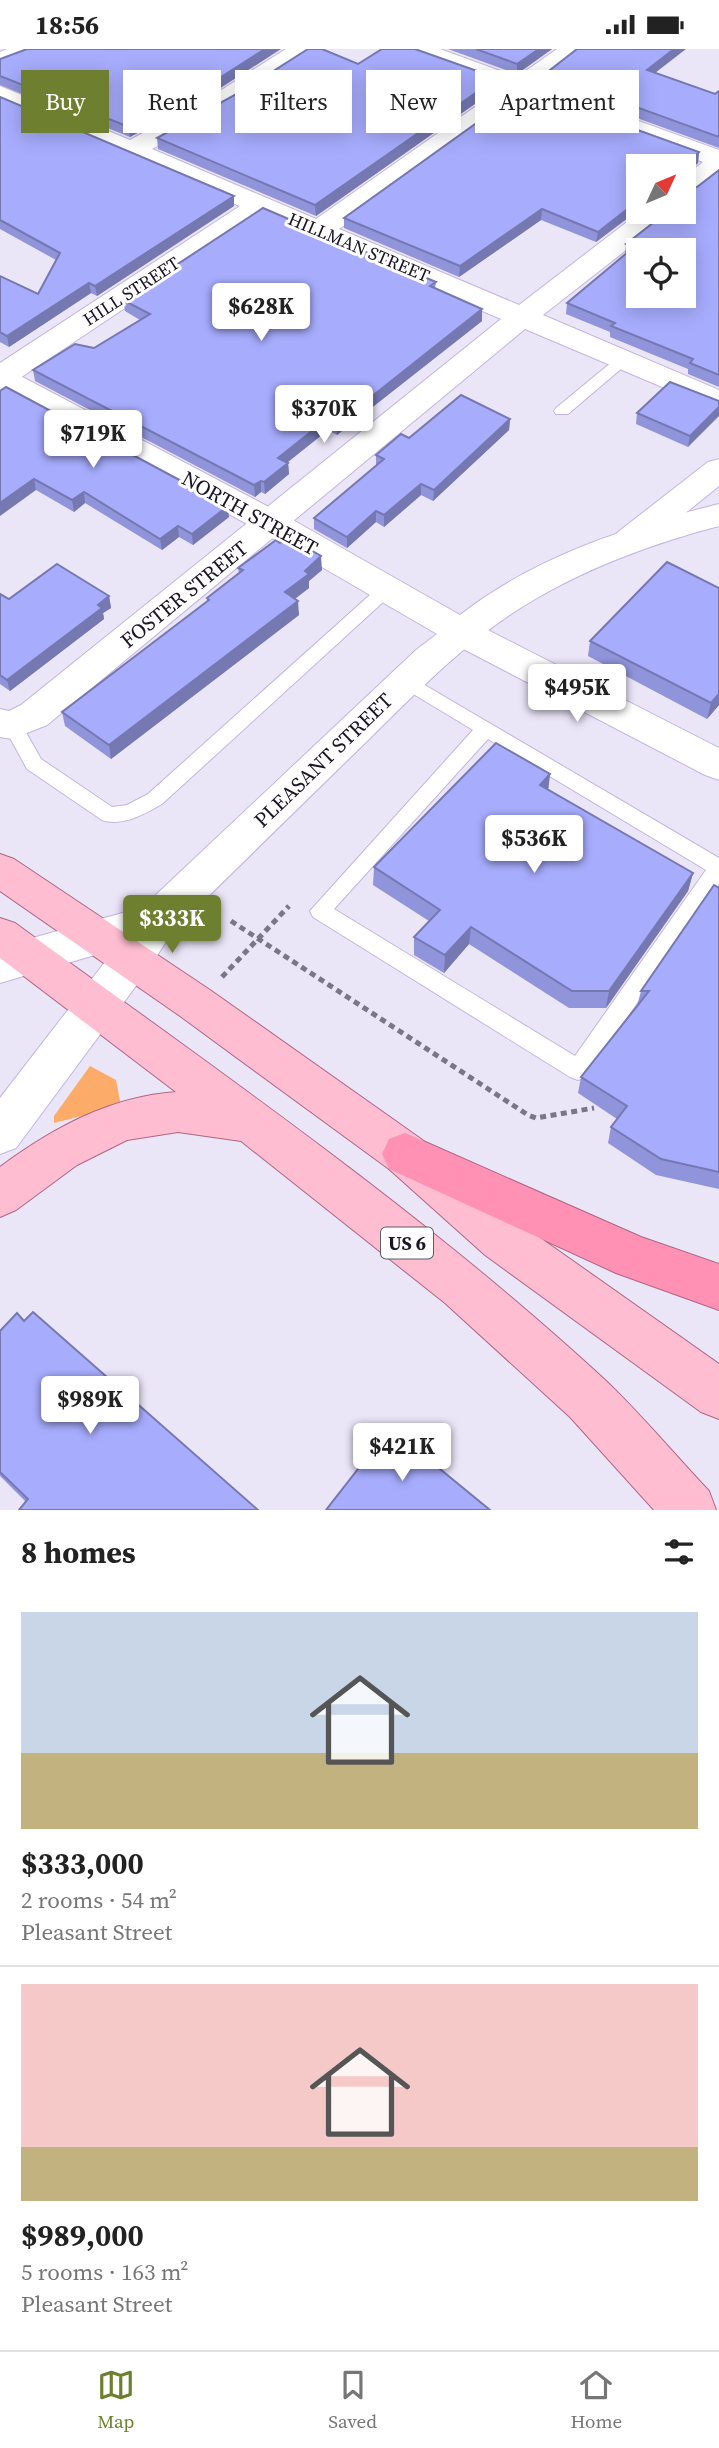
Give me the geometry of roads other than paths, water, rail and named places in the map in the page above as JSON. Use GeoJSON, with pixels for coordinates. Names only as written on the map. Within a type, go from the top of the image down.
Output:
{"type":"FeatureCollection","features":[{"type":"Feature","properties":{"kind":"highway"},"geometry":{"type":"LineString","coordinates":[[405,1154],[633,1257],[719,1287]]}},
{"type":"Feature","properties":{"kind":"main road"},"geometry":{"type":"LineString","coordinates":[[0,870],[116,948],[405,1154],[502,1239],[719,1394]]}},
{"type":"Feature","properties":{"kind":"main road","name":"US 6"},"geometry":{"type":"LineString","coordinates":[[10,952],[97,1005],[462,1286],[588,1399],[690,1510]]}},
{"type":"Feature","properties":{"kind":"main road"},"geometry":{"type":"LineString","coordinates":[[0,1195],[80,1137],[132,1117],[178,1112],[253,1123]]}},
{"type":"Feature","properties":{"kind":"street"},"geometry":{"type":"LineString","coordinates":[[0,62],[25,49]]}},
{"type":"Feature","properties":{"kind":"street"},"geometry":{"type":"LineString","coordinates":[[132,150],[232,94],[303,49]]}},
{"type":"Feature","properties":{"kind":"street"},"geometry":{"type":"LineString","coordinates":[[417,49],[475,70]]}},
{"type":"Feature","properties":{"kind":"street"},"geometry":{"type":"LineString","coordinates":[[542,70],[573,49]]}},
{"type":"Feature","properties":{"kind":"street","name":"HILLMAN STREET"},"geometry":{"type":"LineString","coordinates":[[0,94],[719,401]]}},
{"type":"Feature","properties":{"kind":"street"},"geometry":{"type":"LineString","coordinates":[[318,230],[475,118]]}},
{"type":"Feature","properties":{"kind":"street"},"geometry":{"type":"LineString","coordinates":[[639,131],[719,161],[696,181]]}},
{"type":"Feature","properties":{"kind":"street","name":"HILL STREET"},"geometry":{"type":"LineString","coordinates":[[0,377],[261,205]]}},
{"type":"Feature","properties":{"kind":"street","name":"FOSTER STREET"},"geometry":{"type":"LineString","coordinates":[[6,724],[34,715],[522,317],[642,224]]}},
{"type":"Feature","properties":{"kind":"street","name":"NORTH STREET"},"geometry":{"type":"LineString","coordinates":[[0,377],[272,523],[461,632],[719,765]]}},
{"type":"Feature","properties":{"kind":"street","name":"PLEASANT STREET"},"geometry":{"type":"LineString","coordinates":[[0,1133],[97,1005],[116,948],[158,919],[406,681],[461,632],[502,603],[557,571],[630,540],[719,470]]}},
{"type":"Feature","properties":{"kind":"street"},"geometry":{"type":"LineString","coordinates":[[630,540],[719,515]]}},
{"type":"Feature","properties":{"kind":"street"},"geometry":{"type":"LineString","coordinates":[[10,952],[116,948]]}},
{"type":"Feature","properties":{"kind":"lane"},"geometry":{"type":"LineString","coordinates":[[562,411],[623,360]]}},
{"type":"Feature","properties":{"kind":"lane"},"geometry":{"type":"LineString","coordinates":[[6,724],[34,764],[109,815],[131,812],[155,799],[387,589]]}},
{"type":"Feature","properties":{"kind":"lane"},"geometry":{"type":"LineString","coordinates":[[406,681],[486,728],[719,868],[578,1070],[320,911],[486,728]]}}]}
